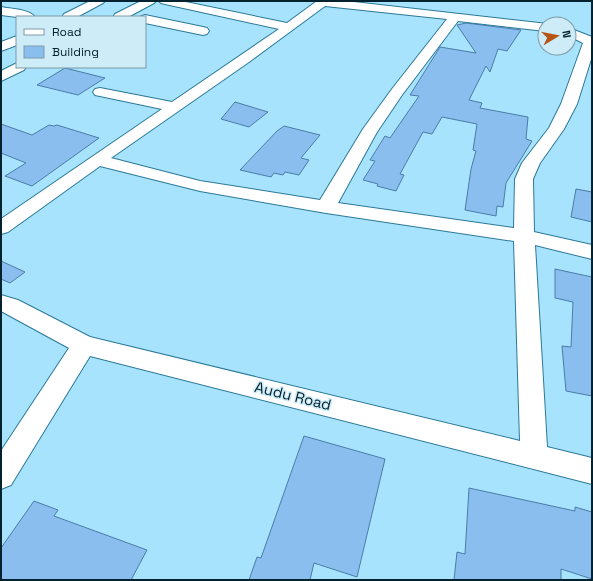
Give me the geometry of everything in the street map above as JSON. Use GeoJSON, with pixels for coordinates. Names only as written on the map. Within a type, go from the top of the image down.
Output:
{"type":"FeatureCollection","features":[{"type":"Feature","properties":{"kind":"street"},"geometry":{"type":"LineString","coordinates":[[1,10],[22,1]]}},
{"type":"Feature","properties":{"kind":"street"},"geometry":{"type":"LineString","coordinates":[[70,16],[98,1]]}},
{"type":"Feature","properties":{"kind":"street"},"geometry":{"type":"LineString","coordinates":[[121,16],[150,1]]}},
{"type":"Feature","properties":{"kind":"street"},"geometry":{"type":"LineString","coordinates":[[165,1],[289,27]]}},
{"type":"Feature","properties":{"kind":"street"},"geometry":{"type":"LineString","coordinates":[[1,228],[63,182],[98,160],[289,27],[323,1],[454,18],[537,26]]}},
{"type":"Feature","properties":{"kind":"street"},"geometry":{"type":"LineString","coordinates":[[1,10],[26,16]]}},
{"type":"Feature","properties":{"kind":"street"},"geometry":{"type":"LineString","coordinates":[[326,207],[369,132],[397,92],[454,18]]}},
{"type":"Feature","properties":{"kind":"street"},"geometry":{"type":"LineString","coordinates":[[146,19],[203,30]]}},
{"type":"Feature","properties":{"kind":"street"},"geometry":{"type":"LineString","coordinates":[[534,456],[524,236],[524,179],[531,163],[556,129],[569,104],[590,42],[586,38],[577,35]]}},
{"type":"Feature","properties":{"kind":"street"},"geometry":{"type":"LineString","coordinates":[[1,47],[16,40]]}},
{"type":"Feature","properties":{"kind":"street"},"geometry":{"type":"LineString","coordinates":[[1,77],[18,68]]}},
{"type":"Feature","properties":{"kind":"street"},"geometry":{"type":"LineString","coordinates":[[100,92],[174,107]]}},
{"type":"Feature","properties":{"kind":"street"},"geometry":{"type":"LineString","coordinates":[[98,160],[159,177],[200,186],[326,207],[524,236],[592,252]]}},
{"type":"Feature","properties":{"kind":"street","name":"Audu Road"},"geometry":{"type":"LineString","coordinates":[[1,303],[10,306],[84,345],[592,470]]}},
{"type":"Feature","properties":{"kind":"street"},"geometry":{"type":"LineString","coordinates":[[1,476],[84,345]]}},
{"type":"Feature","properties":{"kind":"building"},"geometry":{"type":"Polygon","coordinates":[[[466,23],[521,30],[507,51],[498,49],[490,72],[486,66],[469,100],[482,103],[480,108],[528,117],[526,139],[532,141],[506,183],[503,207],[497,206],[496,216],[465,210],[471,169],[476,151],[473,150],[477,124],[442,117],[432,134],[423,132],[400,174],[404,175],[396,191],[377,186],[378,184],[363,180],[375,161],[370,160],[385,136],[390,138],[419,96],[410,95],[440,47],[476,53],[457,25],[466,23]]]}},
{"type":"Feature","properties":{"kind":"building"},"geometry":{"type":"Polygon","coordinates":[[[65,68],[105,78],[78,95],[37,85],[65,68]]]}},
{"type":"Feature","properties":{"kind":"building"},"geometry":{"type":"Polygon","coordinates":[[[235,102],[268,112],[249,127],[221,119],[235,102]]]}},
{"type":"Feature","properties":{"kind":"building"},"geometry":{"type":"Polygon","coordinates":[[[1,124],[32,135],[49,125],[57,125],[99,138],[32,186],[5,176],[26,163],[1,153],[1,124]]]}},
{"type":"Feature","properties":{"kind":"building"},"geometry":{"type":"Polygon","coordinates":[[[284,126],[320,135],[301,158],[309,160],[299,175],[285,172],[283,175],[274,173],[271,177],[240,170],[277,131],[284,126]]]}},
{"type":"Feature","properties":{"kind":"building"},"geometry":{"type":"Polygon","coordinates":[[[576,189],[592,192],[592,222],[571,217],[576,189]]]}},
{"type":"Feature","properties":{"kind":"building"},"geometry":{"type":"Polygon","coordinates":[[[1,261],[25,272],[10,283],[1,279],[1,261]]]}},
{"type":"Feature","properties":{"kind":"building"},"geometry":{"type":"Polygon","coordinates":[[[555,269],[592,277],[592,396],[566,391],[562,346],[571,347],[573,302],[555,298],[555,269]]]}},
{"type":"Feature","properties":{"kind":"building"},"geometry":{"type":"Polygon","coordinates":[[[304,436],[385,459],[357,577],[314,563],[310,580],[249,580],[257,557],[261,558],[304,436]]]}},
{"type":"Feature","properties":{"kind":"building"},"geometry":{"type":"Polygon","coordinates":[[[469,488],[575,511],[575,507],[592,512],[592,579],[561,569],[561,580],[454,580],[457,552],[465,554],[469,488]]]}},
{"type":"Feature","properties":{"kind":"building"},"geometry":{"type":"Polygon","coordinates":[[[34,501],[58,510],[54,516],[147,550],[131,580],[1,580],[1,548],[34,501]]]}}]}
